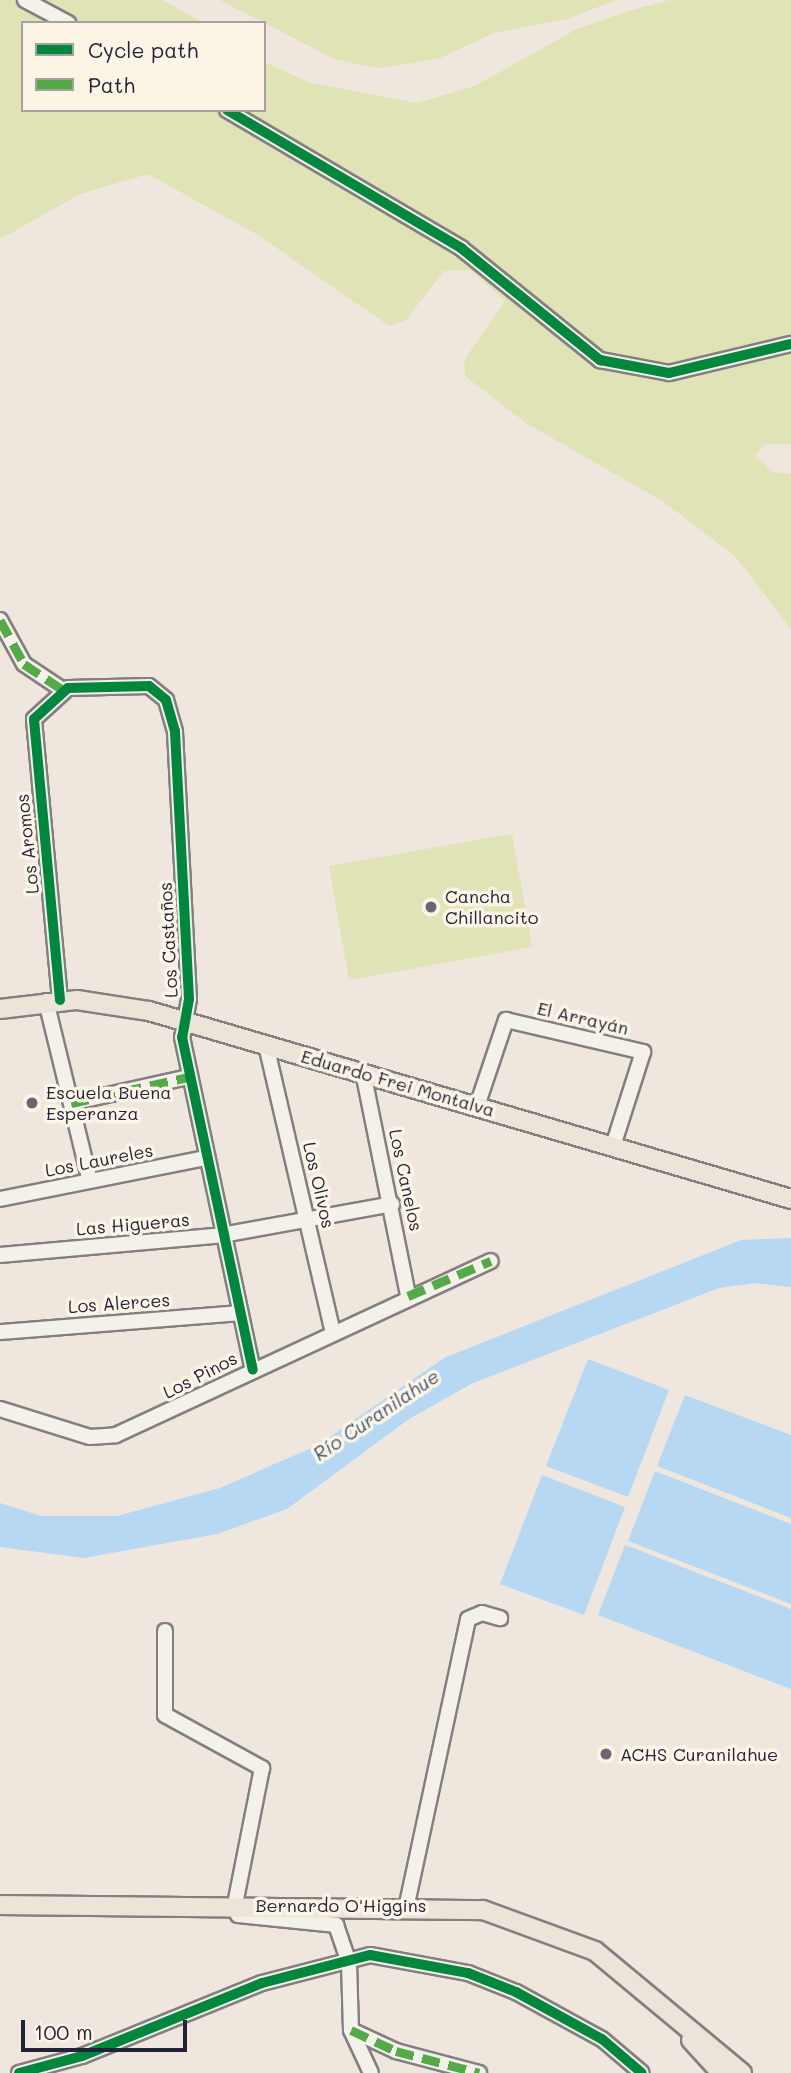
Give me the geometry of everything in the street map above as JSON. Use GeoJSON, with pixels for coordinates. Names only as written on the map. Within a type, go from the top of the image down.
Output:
{"type":"FeatureCollection","features":[{"type":"Feature","properties":{"kind":"main road","name":"Eduardo Frei Montalva"},"geometry":{"type":"LineString","coordinates":[[0,1009],[53,1001],[186,1021],[791,1199]]}},
{"type":"Feature","properties":{"kind":"main road","name":"Bernardo O'Higgins"},"geometry":{"type":"LineString","coordinates":[[0,1905],[407,1904],[468,1907],[544,1928],[594,1951],[659,1999],[742,2073]]}},
{"type":"Feature","properties":{"kind":"main road","name":"Bernardo O'Higgins"},"geometry":{"type":"LineString","coordinates":[[659,1999],[721,2073]]}},
{"type":"Feature","properties":{"kind":"street"},"geometry":{"type":"LineString","coordinates":[[25,0],[64,21]]}},
{"type":"Feature","properties":{"kind":"street"},"geometry":{"type":"LineString","coordinates":[[230,112],[461,248],[569,341],[612,365],[684,372],[791,344]]}},
{"type":"Feature","properties":{"kind":"street"},"geometry":{"type":"LineString","coordinates":[[0,620],[24,664],[60,691]]}},
{"type":"Feature","properties":{"kind":"street","name":"Los Castaños"},"geometry":{"type":"LineString","coordinates":[[60,691],[149,686],[172,713],[188,1077],[253,1370]]}},
{"type":"Feature","properties":{"kind":"street","name":"Los Aromos"},"geometry":{"type":"LineString","coordinates":[[60,691],[34,719],[34,734],[53,1001],[71,1103],[90,1181]]}},
{"type":"Feature","properties":{"kind":"street","name":"El Arrayán"},"geometry":{"type":"LineString","coordinates":[[477,1106],[506,1020],[643,1052],[613,1146]]}},
{"type":"Feature","properties":{"kind":"street","name":"Los Olivos"},"geometry":{"type":"LineString","coordinates":[[266,1045],[333,1333]]}},
{"type":"Feature","properties":{"kind":"street","name":"Los Canelos"},"geometry":{"type":"LineString","coordinates":[[363,1072],[392,1204],[408,1296]]}},
{"type":"Feature","properties":{"kind":"street"},"geometry":{"type":"LineString","coordinates":[[71,1103],[188,1077]]}},
{"type":"Feature","properties":{"kind":"street","name":"Los Laureles"},"geometry":{"type":"LineString","coordinates":[[0,1199],[206,1158]]}},
{"type":"Feature","properties":{"kind":"street","name":"Las Higueras"},"geometry":{"type":"LineString","coordinates":[[0,1255],[222,1235],[392,1204]]}},
{"type":"Feature","properties":{"kind":"street","name":"Los Pinos"},"geometry":{"type":"LineString","coordinates":[[0,1409],[90,1437],[116,1435],[408,1296],[491,1261]]}},
{"type":"Feature","properties":{"kind":"street","name":"Los Alerces"},"geometry":{"type":"LineString","coordinates":[[0,1332],[240,1313]]}},
{"type":"Feature","properties":{"kind":"street"},"geometry":{"type":"LineString","coordinates":[[407,1904],[468,1619],[482,1613],[500,1618]]}},
{"type":"Feature","properties":{"kind":"street"},"geometry":{"type":"LineString","coordinates":[[166,1631],[164,1715],[262,1768],[234,1905],[243,1919],[331,1922],[349,1963],[351,2030],[371,2073]]}},
{"type":"Feature","properties":{"kind":"street"},"geometry":{"type":"LineString","coordinates":[[19,2073],[82,2056],[262,1983],[349,1963],[370,1955],[468,1973],[555,2011],[642,2073]]}},
{"type":"Feature","properties":{"kind":"street"},"geometry":{"type":"LineString","coordinates":[[351,2030],[396,2051],[479,2073]]}},
{"type":"Feature","properties":{"kind":"green space"},"geometry":{"type":"Polygon","coordinates":[[[0,0],[163,0],[200,21],[21,21],[21,112],[266,112],[266,63],[311,83],[417,103],[475,86],[577,29],[632,10],[670,0],[791,0],[791,444],[765,444],[755,456],[772,472],[791,474],[791,629],[736,557],[664,502],[526,423],[465,376],[464,360],[505,301],[470,270],[444,271],[406,320],[389,326],[258,235],[148,174],[80,194],[0,239],[0,0]]]}},
{"type":"Feature","properties":{"kind":"green space"},"geometry":{"type":"Polygon","coordinates":[[[220,0],[616,0],[567,19],[494,33],[438,59],[377,68],[334,59],[266,24],[266,21],[261,21],[220,0]]]}},
{"type":"Feature","properties":{"kind":"green space","name":"Cancha Chillancito"},"geometry":{"type":"Polygon","coordinates":[[[512,834],[532,947],[349,980],[329,866],[512,834]]]}},
{"type":"Feature","properties":{"kind":"water","name":"Río Curanilahue"},"geometry":{"type":"Polygon","coordinates":[[[791,1238],[791,1287],[755,1283],[719,1288],[473,1383],[409,1419],[287,1509],[217,1534],[84,1558],[0,1547],[0,1503],[41,1516],[117,1516],[220,1488],[318,1445],[444,1358],[741,1240],[791,1238]]]}},
{"type":"Feature","properties":{"kind":"water"},"geometry":{"type":"Polygon","coordinates":[[[588,1359],[669,1390],[628,1497],[546,1466],[588,1359]]]}},
{"type":"Feature","properties":{"kind":"water"},"geometry":{"type":"Polygon","coordinates":[[[685,1395],[791,1435],[791,1518],[657,1466],[685,1395]]]}},
{"type":"Feature","properties":{"kind":"water"},"geometry":{"type":"Polygon","coordinates":[[[655,1471],[791,1524],[791,1604],[628,1541],[655,1471]]]}},
{"type":"Feature","properties":{"kind":"water"},"geometry":{"type":"Polygon","coordinates":[[[542,1475],[625,1507],[584,1615],[500,1584],[542,1475]]]}},
{"type":"Feature","properties":{"kind":"water"},"geometry":{"type":"Polygon","coordinates":[[[625,1545],[791,1609],[791,1689],[598,1615],[625,1545]]]}},
{"type":"Feature","properties":{"kind":"marked path"},"geometry":{"type":"LineString","coordinates":[[0,620],[24,664],[63,690]]}},
{"type":"Feature","properties":{"kind":"marked path"},"geometry":{"type":"LineString","coordinates":[[71,1103],[188,1077]]}},
{"type":"Feature","properties":{"kind":"marked path"},"geometry":{"type":"LineString","coordinates":[[408,1296],[491,1261]]}},
{"type":"Feature","properties":{"kind":"marked path"},"geometry":{"type":"LineString","coordinates":[[351,2030],[396,2051],[479,2073]]}},
{"type":"Feature","properties":{"kind":"cycle path"},"geometry":{"type":"LineString","coordinates":[[230,112],[461,248],[600,360],[669,373],[791,344]]}},
{"type":"Feature","properties":{"kind":"cycle path"},"geometry":{"type":"LineString","coordinates":[[60,1000],[34,719],[68,688],[149,686],[166,700],[175,732],[189,999],[182,1037],[253,1370]]}},
{"type":"Feature","properties":{"kind":"cycle path"},"geometry":{"type":"LineString","coordinates":[[19,2073],[82,2056],[262,1983],[370,1955],[468,1973],[516,1992],[602,2039],[642,2073]]}},
{"type":"Feature","properties":{"kind":"place","name":"Cancha Chillancito"},"geometry":{"type":"Point","coordinates":[431,907]}},
{"type":"Feature","properties":{"kind":"place","name":"Escuela Buena Esperanza"},"geometry":{"type":"Point","coordinates":[32,1103]}},
{"type":"Feature","properties":{"kind":"place","name":"ACHS Curanilahue"},"geometry":{"type":"Point","coordinates":[606,1754]}}]}
